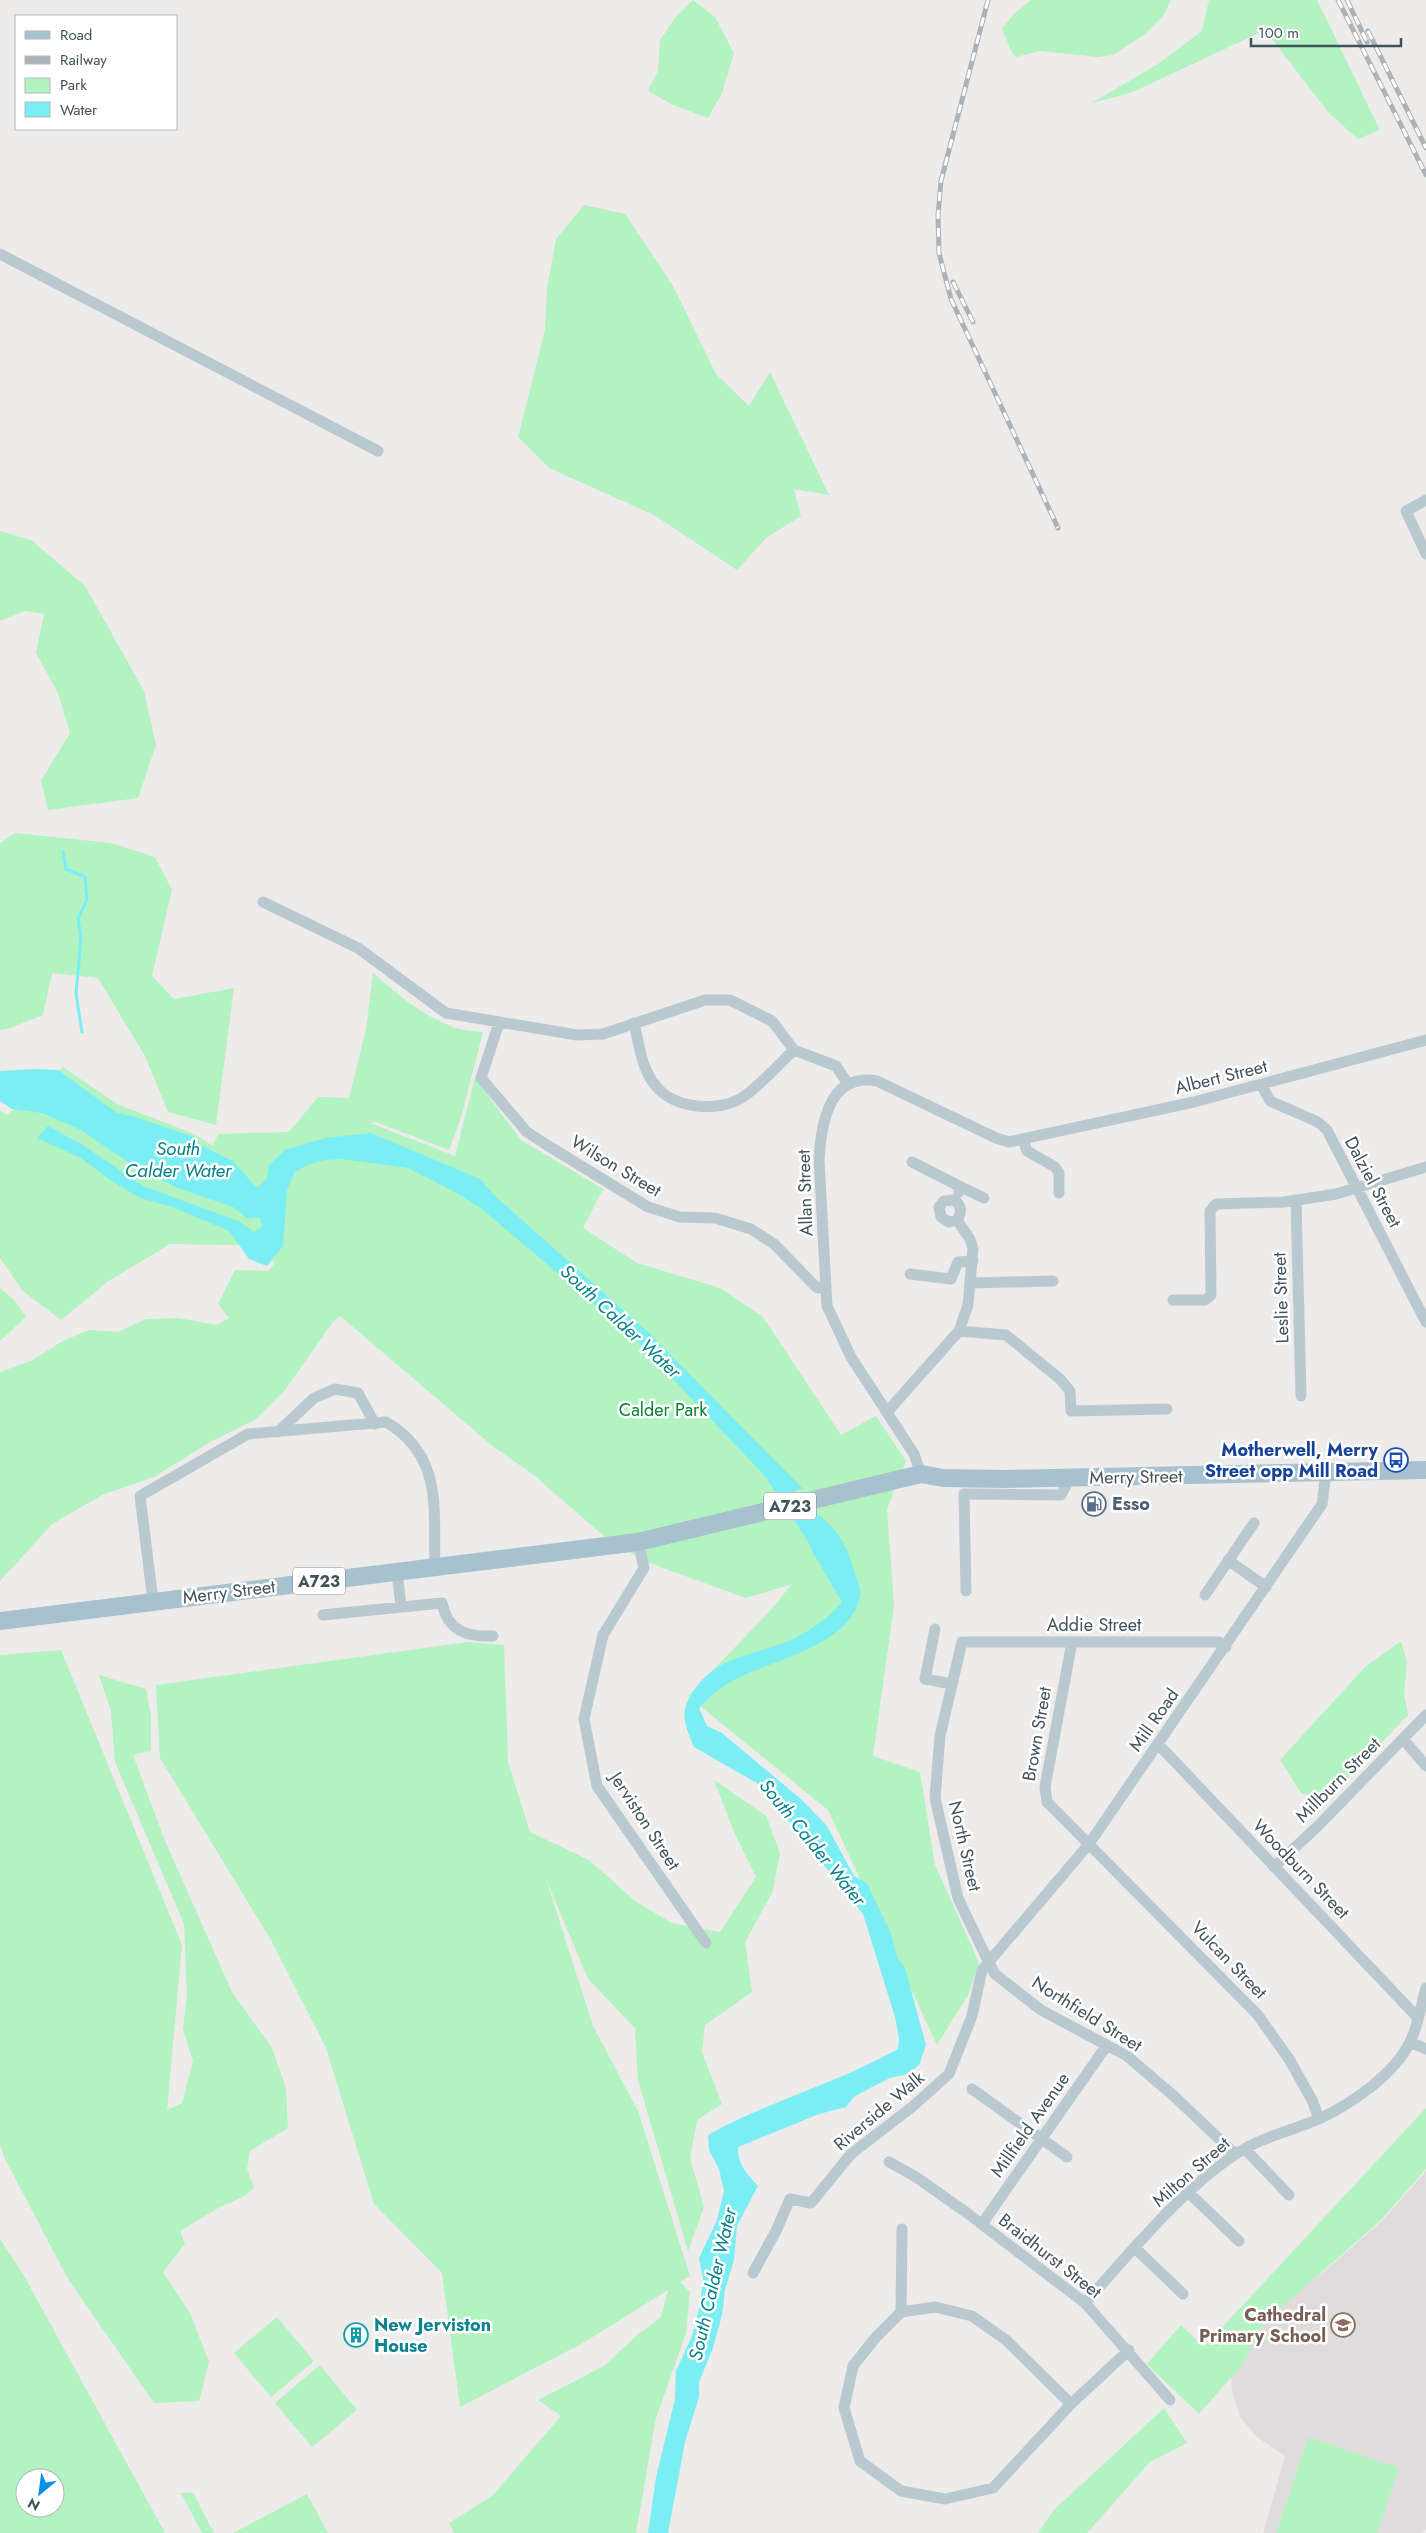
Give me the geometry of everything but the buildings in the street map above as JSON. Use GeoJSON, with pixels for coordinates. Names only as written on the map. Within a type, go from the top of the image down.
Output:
{"type":"FeatureCollection","features":[{"type":"Feature","properties":{"kind":"main road","name":"Merry Street"},"geometry":{"type":"LineString","coordinates":[[0,1621],[638,1542],[921,1474],[943,1478],[987,1479],[1426,1470]]}},
{"type":"Feature","properties":{"kind":"street"},"geometry":{"type":"LineString","coordinates":[[0,254],[378,451]]}},
{"type":"Feature","properties":{"kind":"street"},"geometry":{"type":"LineString","coordinates":[[1426,500],[1406,511],[1426,554]]}},
{"type":"Feature","properties":{"kind":"street"},"geometry":{"type":"LineString","coordinates":[[263,902],[358,948],[446,1013],[577,1035],[603,1034],[705,1000],[730,1000],[772,1021],[794,1050],[836,1066],[848,1084],[862,1080],[877,1081],[996,1138],[1009,1142],[1023,1140],[1027,1151],[1055,1167],[1059,1173],[1059,1194]]}},
{"type":"Feature","properties":{"kind":"street","name":"Wilson Street"},"geometry":{"type":"LineString","coordinates":[[499,1023],[481,1078],[528,1132],[648,1207],[680,1216],[715,1218],[751,1229],[774,1244],[814,1285],[818,1288],[826,1287]]}},
{"type":"Feature","properties":{"kind":"street"},"geometry":{"type":"LineString","coordinates":[[634,1023],[641,1055],[655,1085],[679,1101],[703,1107],[730,1104],[743,1096],[794,1050]]}},
{"type":"Feature","properties":{"kind":"street","name":"Albert Street"},"geometry":{"type":"LineString","coordinates":[[1023,1140],[1262,1086],[1426,1040]]}},
{"type":"Feature","properties":{"kind":"street","name":"Allan Street"},"geometry":{"type":"LineString","coordinates":[[848,1084],[838,1092],[831,1103],[820,1141],[819,1160],[828,1306],[851,1357],[914,1454],[921,1474]]}},
{"type":"Feature","properties":{"kind":"street","name":"Dalziel Street"},"geometry":{"type":"LineString","coordinates":[[1262,1086],[1270,1101],[1318,1122],[1327,1130],[1424,1316]]}},
{"type":"Feature","properties":{"kind":"street"},"geometry":{"type":"LineString","coordinates":[[912,1162],[984,1198]]}},
{"type":"Feature","properties":{"kind":"street"},"geometry":{"type":"LineString","coordinates":[[1173,1300],[1204,1300],[1211,1295],[1210,1212],[1212,1206],[1216,1204],[1296,1200],[1336,1194],[1426,1167]]}},
{"type":"Feature","properties":{"kind":"street"},"geometry":{"type":"LineString","coordinates":[[954,1200],[961,1187]]}},
{"type":"Feature","properties":{"kind":"street"},"geometry":{"type":"LineString","coordinates":[[947,1200],[954,1200],[961,1208],[957,1220],[949,1222],[943,1219],[939,1214],[941,1203],[947,1200]]}},
{"type":"Feature","properties":{"kind":"street","name":"Leslie Street"},"geometry":{"type":"LineString","coordinates":[[1296,1200],[1301,1396]]}},
{"type":"Feature","properties":{"kind":"street"},"geometry":{"type":"LineString","coordinates":[[886,1412],[959,1330],[968,1305],[973,1249],[970,1239],[957,1220]]}},
{"type":"Feature","properties":{"kind":"street"},"geometry":{"type":"LineString","coordinates":[[910,1274],[951,1279],[958,1262],[973,1261]]}},
{"type":"Feature","properties":{"kind":"street"},"geometry":{"type":"LineString","coordinates":[[970,1283],[1053,1281]]}},
{"type":"Feature","properties":{"kind":"street"},"geometry":{"type":"LineString","coordinates":[[959,1330],[1006,1335],[1060,1379],[1070,1391],[1071,1411],[1167,1409]]}},
{"type":"Feature","properties":{"kind":"street"},"geometry":{"type":"LineString","coordinates":[[278,1432],[314,1398],[335,1389],[358,1393],[375,1424]]}},
{"type":"Feature","properties":{"kind":"street"},"geometry":{"type":"LineString","coordinates":[[153,1601],[140,1496],[248,1434],[386,1422],[399,1430],[417,1448],[431,1476],[436,1568]]}},
{"type":"Feature","properties":{"kind":"street","name":"Mill Road"},"geometry":{"type":"LineString","coordinates":[[985,1967],[1089,1844],[1159,1745],[1322,1504],[1326,1473]]}},
{"type":"Feature","properties":{"kind":"street"},"geometry":{"type":"LineString","coordinates":[[966,1591],[964,1494],[1061,1495],[1070,1478]]}},
{"type":"Feature","properties":{"kind":"street"},"geometry":{"type":"LineString","coordinates":[[1205,1595],[1254,1523]]}},
{"type":"Feature","properties":{"kind":"street","name":"Jerviston Street"},"geometry":{"type":"LineString","coordinates":[[638,1542],[644,1568],[603,1635],[584,1719],[597,1786],[706,1943]]}},
{"type":"Feature","properties":{"kind":"street"},"geometry":{"type":"LineString","coordinates":[[1228,1560],[1266,1587]]}},
{"type":"Feature","properties":{"kind":"street"},"geometry":{"type":"LineString","coordinates":[[397,1572],[402,1606]]}},
{"type":"Feature","properties":{"kind":"street"},"geometry":{"type":"LineString","coordinates":[[323,1615],[442,1603],[447,1617],[460,1630],[473,1637],[493,1636]]}},
{"type":"Feature","properties":{"kind":"street"},"geometry":{"type":"LineString","coordinates":[[935,1629],[925,1679],[952,1684]]}},
{"type":"Feature","properties":{"kind":"street","name":"Addie Street"},"geometry":{"type":"LineString","coordinates":[[962,1642],[1219,1642],[1226,1647]]}},
{"type":"Feature","properties":{"kind":"street","name":"North Street"},"geometry":{"type":"LineString","coordinates":[[962,1642],[940,1736],[935,1798],[958,1898],[985,1967]]}},
{"type":"Feature","properties":{"kind":"street","name":"Brown Street"},"geometry":{"type":"LineString","coordinates":[[1072,1642],[1045,1792],[1050,1806],[1089,1844]]}},
{"type":"Feature","properties":{"kind":"street","name":"Millburn Street"},"geometry":{"type":"LineString","coordinates":[[1274,1867],[1318,1826],[1426,1716]]}},
{"type":"Feature","properties":{"kind":"street"},"geometry":{"type":"LineString","coordinates":[[1402,1739],[1426,1766]]}},
{"type":"Feature","properties":{"kind":"street","name":"Woodburn Street"},"geometry":{"type":"LineString","coordinates":[[1159,1745],[1418,2018]]}},
{"type":"Feature","properties":{"kind":"street","name":"Vulcan Street"},"geometry":{"type":"LineString","coordinates":[[1089,1844],[1257,2014],[1289,2059],[1312,2100],[1319,2119]]}},
{"type":"Feature","properties":{"kind":"street","name":"Northfield Street"},"geometry":{"type":"LineString","coordinates":[[985,1967],[1041,2010],[1127,2056],[1289,2195]]}},
{"type":"Feature","properties":{"kind":"street","name":"Riverside Walk"},"geometry":{"type":"LineString","coordinates":[[753,2273],[776,2231],[790,2199],[811,2203],[851,2154],[912,2107],[949,2074],[972,2016],[985,1967]]}},
{"type":"Feature","properties":{"kind":"street","name":"Milton Street"},"geometry":{"type":"LineString","coordinates":[[1085,2303],[1189,2193],[1240,2152],[1261,2140],[1319,2119],[1360,2096],[1392,2066],[1410,2042],[1426,1988]]}},
{"type":"Feature","properties":{"kind":"street"},"geometry":{"type":"LineString","coordinates":[[1410,2042],[1426,2049]]}},
{"type":"Feature","properties":{"kind":"street","name":"Millfield Avenue"},"geometry":{"type":"LineString","coordinates":[[982,2224],[1107,2045]]}},
{"type":"Feature","properties":{"kind":"street"},"geometry":{"type":"LineString","coordinates":[[972,2089],[1067,2157]]}},
{"type":"Feature","properties":{"kind":"street","name":"Braidhurst Street"},"geometry":{"type":"LineString","coordinates":[[888,2162],[916,2178],[982,2224],[1085,2303],[1129,2350],[1170,2400]]}},
{"type":"Feature","properties":{"kind":"street"},"geometry":{"type":"LineString","coordinates":[[1189,2193],[1239,2241]]}},
{"type":"Feature","properties":{"kind":"street"},"geometry":{"type":"LineString","coordinates":[[901,2312],[902,2229]]}},
{"type":"Feature","properties":{"kind":"street"},"geometry":{"type":"LineString","coordinates":[[1135,2248],[1183,2294]]}},
{"type":"Feature","properties":{"kind":"street"},"geometry":{"type":"LineString","coordinates":[[1071,2404],[1006,2340],[972,2316],[935,2307],[901,2312],[876,2337],[854,2366],[844,2408],[860,2461],[901,2491],[945,2499],[993,2488],[1071,2404],[1129,2350]]}},
{"type":"Feature","properties":{"kind":"shaded area","name":"Cathedral Primary School"},"geometry":{"type":"Polygon","coordinates":[[[1426,2171],[1426,2529],[1421,2533],[1263,2533],[1285,2456],[1257,2437],[1240,2417],[1232,2391],[1230,2357],[1288,2293],[1321,2274],[1383,2220],[1426,2171]]]}},
{"type":"Feature","properties":{"kind":"green space"},"geometry":{"type":"Polygon","coordinates":[[[693,0],[715,17],[734,53],[722,93],[708,118],[673,105],[648,91],[658,71],[660,40],[675,18],[693,0]]]}},
{"type":"Feature","properties":{"kind":"green space"},"geometry":{"type":"Polygon","coordinates":[[[1031,0],[1171,0],[1164,15],[1145,34],[1113,55],[1098,57],[1040,51],[1016,57],[1011,51],[1002,28],[1015,13],[1031,0]]]}},
{"type":"Feature","properties":{"kind":"green space"},"geometry":{"type":"Polygon","coordinates":[[[1209,0],[1317,0],[1380,130],[1358,139],[1328,112],[1265,30],[1133,92],[1092,103],[1158,64],[1202,31],[1209,0]]]}},
{"type":"Feature","properties":{"kind":"green space"},"geometry":{"type":"Polygon","coordinates":[[[584,205],[625,214],[673,286],[716,374],[749,406],[770,372],[829,495],[794,489],[801,516],[766,538],[737,570],[654,515],[549,468],[518,437],[545,330],[547,288],[556,239],[584,205]]]}},
{"type":"Feature","properties":{"kind":"green space"},"geometry":{"type":"Polygon","coordinates":[[[0,531],[31,540],[85,586],[144,691],[156,745],[138,798],[48,810],[41,781],[70,733],[58,693],[36,653],[44,614],[25,611],[0,621],[0,531]]]}},
{"type":"Feature","properties":{"kind":"green space"},"geometry":{"type":"Polygon","coordinates":[[[15,833],[111,843],[155,857],[172,890],[152,976],[174,999],[234,988],[216,1125],[168,1112],[145,1056],[98,978],[52,973],[43,1015],[8,1029],[0,1030],[0,843],[15,833]]]}},
{"type":"Feature","properties":{"kind":"green space","name":"Calder Park"},"geometry":{"type":"Polygon","coordinates":[[[373,973],[422,1012],[433,1018],[459,1029],[483,1032],[461,1118],[449,1150],[376,1122],[370,1123],[455,1156],[475,1078],[521,1140],[603,1189],[583,1228],[637,1263],[720,1288],[763,1317],[841,1435],[876,1416],[906,1461],[887,1509],[894,1605],[873,1756],[920,1772],[935,1865],[979,1963],[968,1995],[937,2045],[828,1810],[688,1696],[770,1611],[792,1584],[746,1598],[655,1565],[614,1545],[535,1476],[494,1447],[340,1316],[332,1323],[285,1390],[256,1419],[210,1442],[154,1477],[102,1495],[52,1524],[0,1581],[0,1372],[31,1361],[61,1342],[89,1330],[118,1332],[146,1319],[178,1318],[217,1325],[229,1318],[218,1304],[235,1270],[269,1271],[275,1262],[238,1245],[170,1244],[107,1282],[61,1320],[23,1291],[0,1258],[0,1110],[7,1115],[63,1067],[117,1104],[194,1134],[213,1146],[218,1134],[289,1132],[318,1097],[349,1098],[366,1029],[373,973]]]}},
{"type":"Feature","properties":{"kind":"green space"},"geometry":{"type":"Polygon","coordinates":[[[0,1288],[14,1300],[26,1317],[0,1341],[0,1288]]]}},
{"type":"Feature","properties":{"kind":"green space"},"geometry":{"type":"Polygon","coordinates":[[[1401,1641],[1407,1662],[1404,1694],[1408,1715],[1326,1800],[1301,1793],[1280,1760],[1365,1667],[1401,1641]]]}},
{"type":"Feature","properties":{"kind":"green space"},"geometry":{"type":"Polygon","coordinates":[[[468,1642],[504,1645],[508,1762],[530,1832],[589,1860],[635,1901],[672,1923],[720,1932],[756,1877],[734,1832],[714,1780],[766,1816],[780,1853],[773,1891],[745,1942],[752,1992],[705,2025],[702,2052],[722,2104],[697,2120],[690,2158],[704,2207],[688,2251],[638,2080],[635,2028],[588,1979],[546,1879],[593,2026],[638,2111],[690,2276],[680,2282],[690,2292],[686,2333],[656,2418],[636,2533],[454,2533],[449,2523],[492,2496],[561,2416],[538,2400],[604,2366],[635,2337],[661,2317],[668,2290],[583,2343],[460,2407],[442,2273],[374,2204],[326,2048],[271,1940],[160,1758],[156,1685],[468,1642]]]}},
{"type":"Feature","properties":{"kind":"green space"},"geometry":{"type":"Polygon","coordinates":[[[61,1650],[182,1945],[167,2110],[182,2103],[193,2061],[183,2029],[187,1994],[184,1924],[115,1762],[111,1711],[99,1675],[146,1689],[151,1716],[151,1751],[133,1755],[165,1841],[232,1992],[272,2048],[286,2088],[288,2128],[250,2151],[247,2169],[254,2188],[243,2197],[218,2208],[180,2231],[185,2244],[163,2272],[190,2313],[209,2362],[199,2401],[154,2403],[68,2279],[4,2157],[0,2144],[0,1655],[61,1650]]]}},
{"type":"Feature","properties":{"kind":"green space"},"geometry":{"type":"Polygon","coordinates":[[[1426,2108],[1426,2169],[1382,2219],[1281,2308],[1272,2306],[1242,2365],[1199,2414],[1147,2364],[1181,2325],[1204,2347],[1426,2108]]]}},
{"type":"Feature","properties":{"kind":"green space"},"geometry":{"type":"Polygon","coordinates":[[[0,2239],[23,2274],[165,2533],[0,2533],[0,2239]]]}},
{"type":"Feature","properties":{"kind":"green space"},"geometry":{"type":"Polygon","coordinates":[[[277,2317],[314,2361],[271,2397],[234,2353],[277,2317]]]}},
{"type":"Feature","properties":{"kind":"green space"},"geometry":{"type":"Polygon","coordinates":[[[320,2365],[357,2410],[312,2447],[275,2403],[320,2365]]]}},
{"type":"Feature","properties":{"kind":"green space"},"geometry":{"type":"Polygon","coordinates":[[[1164,2408],[1187,2443],[1150,2462],[1087,2533],[1038,2533],[1053,2511],[1164,2408]]]}},
{"type":"Feature","properties":{"kind":"green space"},"geometry":{"type":"Polygon","coordinates":[[[1308,2437],[1399,2468],[1377,2533],[1276,2533],[1308,2437]]]}},
{"type":"Feature","properties":{"kind":"green space"},"geometry":{"type":"Polygon","coordinates":[[[181,2493],[193,2493],[214,2533],[202,2533],[181,2493]]]}},
{"type":"Feature","properties":{"kind":"green space"},"geometry":{"type":"Polygon","coordinates":[[[307,2494],[328,2533],[233,2533],[307,2494]]]}},
{"type":"Feature","properties":{"kind":"water","name":"South Calder Water"},"geometry":{"type":"Polygon","coordinates":[[[58,1070],[117,1113],[132,1116],[197,1138],[200,1145],[233,1161],[257,1188],[267,1179],[269,1165],[285,1150],[325,1138],[371,1133],[480,1179],[495,1196],[649,1333],[803,1489],[780,1492],[634,1338],[482,1209],[455,1192],[408,1168],[342,1159],[309,1164],[295,1172],[287,1190],[283,1246],[267,1266],[249,1259],[229,1231],[172,1207],[140,1198],[110,1180],[81,1158],[37,1138],[48,1126],[83,1145],[143,1186],[238,1221],[254,1232],[263,1226],[259,1217],[248,1219],[233,1207],[178,1188],[135,1167],[81,1130],[42,1113],[12,1109],[0,1101],[0,1071],[58,1070]]]}},
{"type":"Feature","properties":{"kind":"water","name":"South Calder Water"},"geometry":{"type":"Polygon","coordinates":[[[818,1515],[836,1532],[851,1560],[860,1594],[852,1616],[838,1631],[820,1643],[735,1680],[715,1692],[699,1708],[707,1726],[722,1733],[802,1800],[827,1826],[854,1876],[867,1883],[891,1934],[897,1957],[905,1968],[926,2045],[919,2065],[908,2074],[890,2078],[870,2088],[854,2097],[846,2107],[819,2114],[738,2147],[741,2164],[758,2186],[737,2226],[734,2260],[725,2290],[722,2315],[713,2348],[699,2382],[699,2397],[685,2442],[668,2533],[648,2533],[656,2477],[675,2399],[676,2371],[692,2336],[700,2305],[703,2279],[699,2258],[717,2220],[724,2191],[719,2169],[709,2150],[708,2135],[755,2112],[852,2072],[898,2049],[899,2039],[895,2017],[863,1914],[760,1785],[694,1747],[685,1721],[685,1708],[690,1696],[705,1677],[716,1668],[740,1657],[793,1639],[813,1628],[842,1602],[812,1551],[801,1524],[818,1515]]]}},
{"type":"Feature","properties":{"kind":"waterway"},"geometry":{"type":"LineString","coordinates":[[63,851],[66,869],[85,877],[87,899],[78,919],[81,939],[76,994],[82,1032]]}},
{"type":"Feature","properties":{"kind":"waterway","name":"South Calder Water"},"geometry":{"type":"LineString","coordinates":[[773,1472],[818,1540]]}},
{"type":"Feature","properties":{"kind":"railway"},"geometry":{"type":"LineString","coordinates":[[988,0],[941,181],[938,215],[939,253],[951,299],[1058,528]]}},
{"type":"Feature","properties":{"kind":"railway"},"geometry":{"type":"LineString","coordinates":[[1338,0],[1426,175]]}},
{"type":"Feature","properties":{"kind":"railway"},"geometry":{"type":"LineString","coordinates":[[1347,0],[1367,42]]}},
{"type":"Feature","properties":{"kind":"railway"},"geometry":{"type":"LineString","coordinates":[[1368,31],[1426,148]]}},
{"type":"Feature","properties":{"kind":"railway"},"geometry":{"type":"LineString","coordinates":[[953,282],[973,322]]}},
{"type":"Feature","properties":{"kind":"place","name":"Motherwell, Merry Street opp Mill Road"},"geometry":{"type":"Point","coordinates":[1396,1460]}},
{"type":"Feature","properties":{"kind":"place","name":"Esso"},"geometry":{"type":"Point","coordinates":[1094,1504]}},
{"type":"Feature","properties":{"kind":"place","name":"Cathedral Primary School"},"geometry":{"type":"Point","coordinates":[1343,2325]}},
{"type":"Feature","properties":{"kind":"place","name":"New Jerviston House"},"geometry":{"type":"Point","coordinates":[356,2335]}}]}
